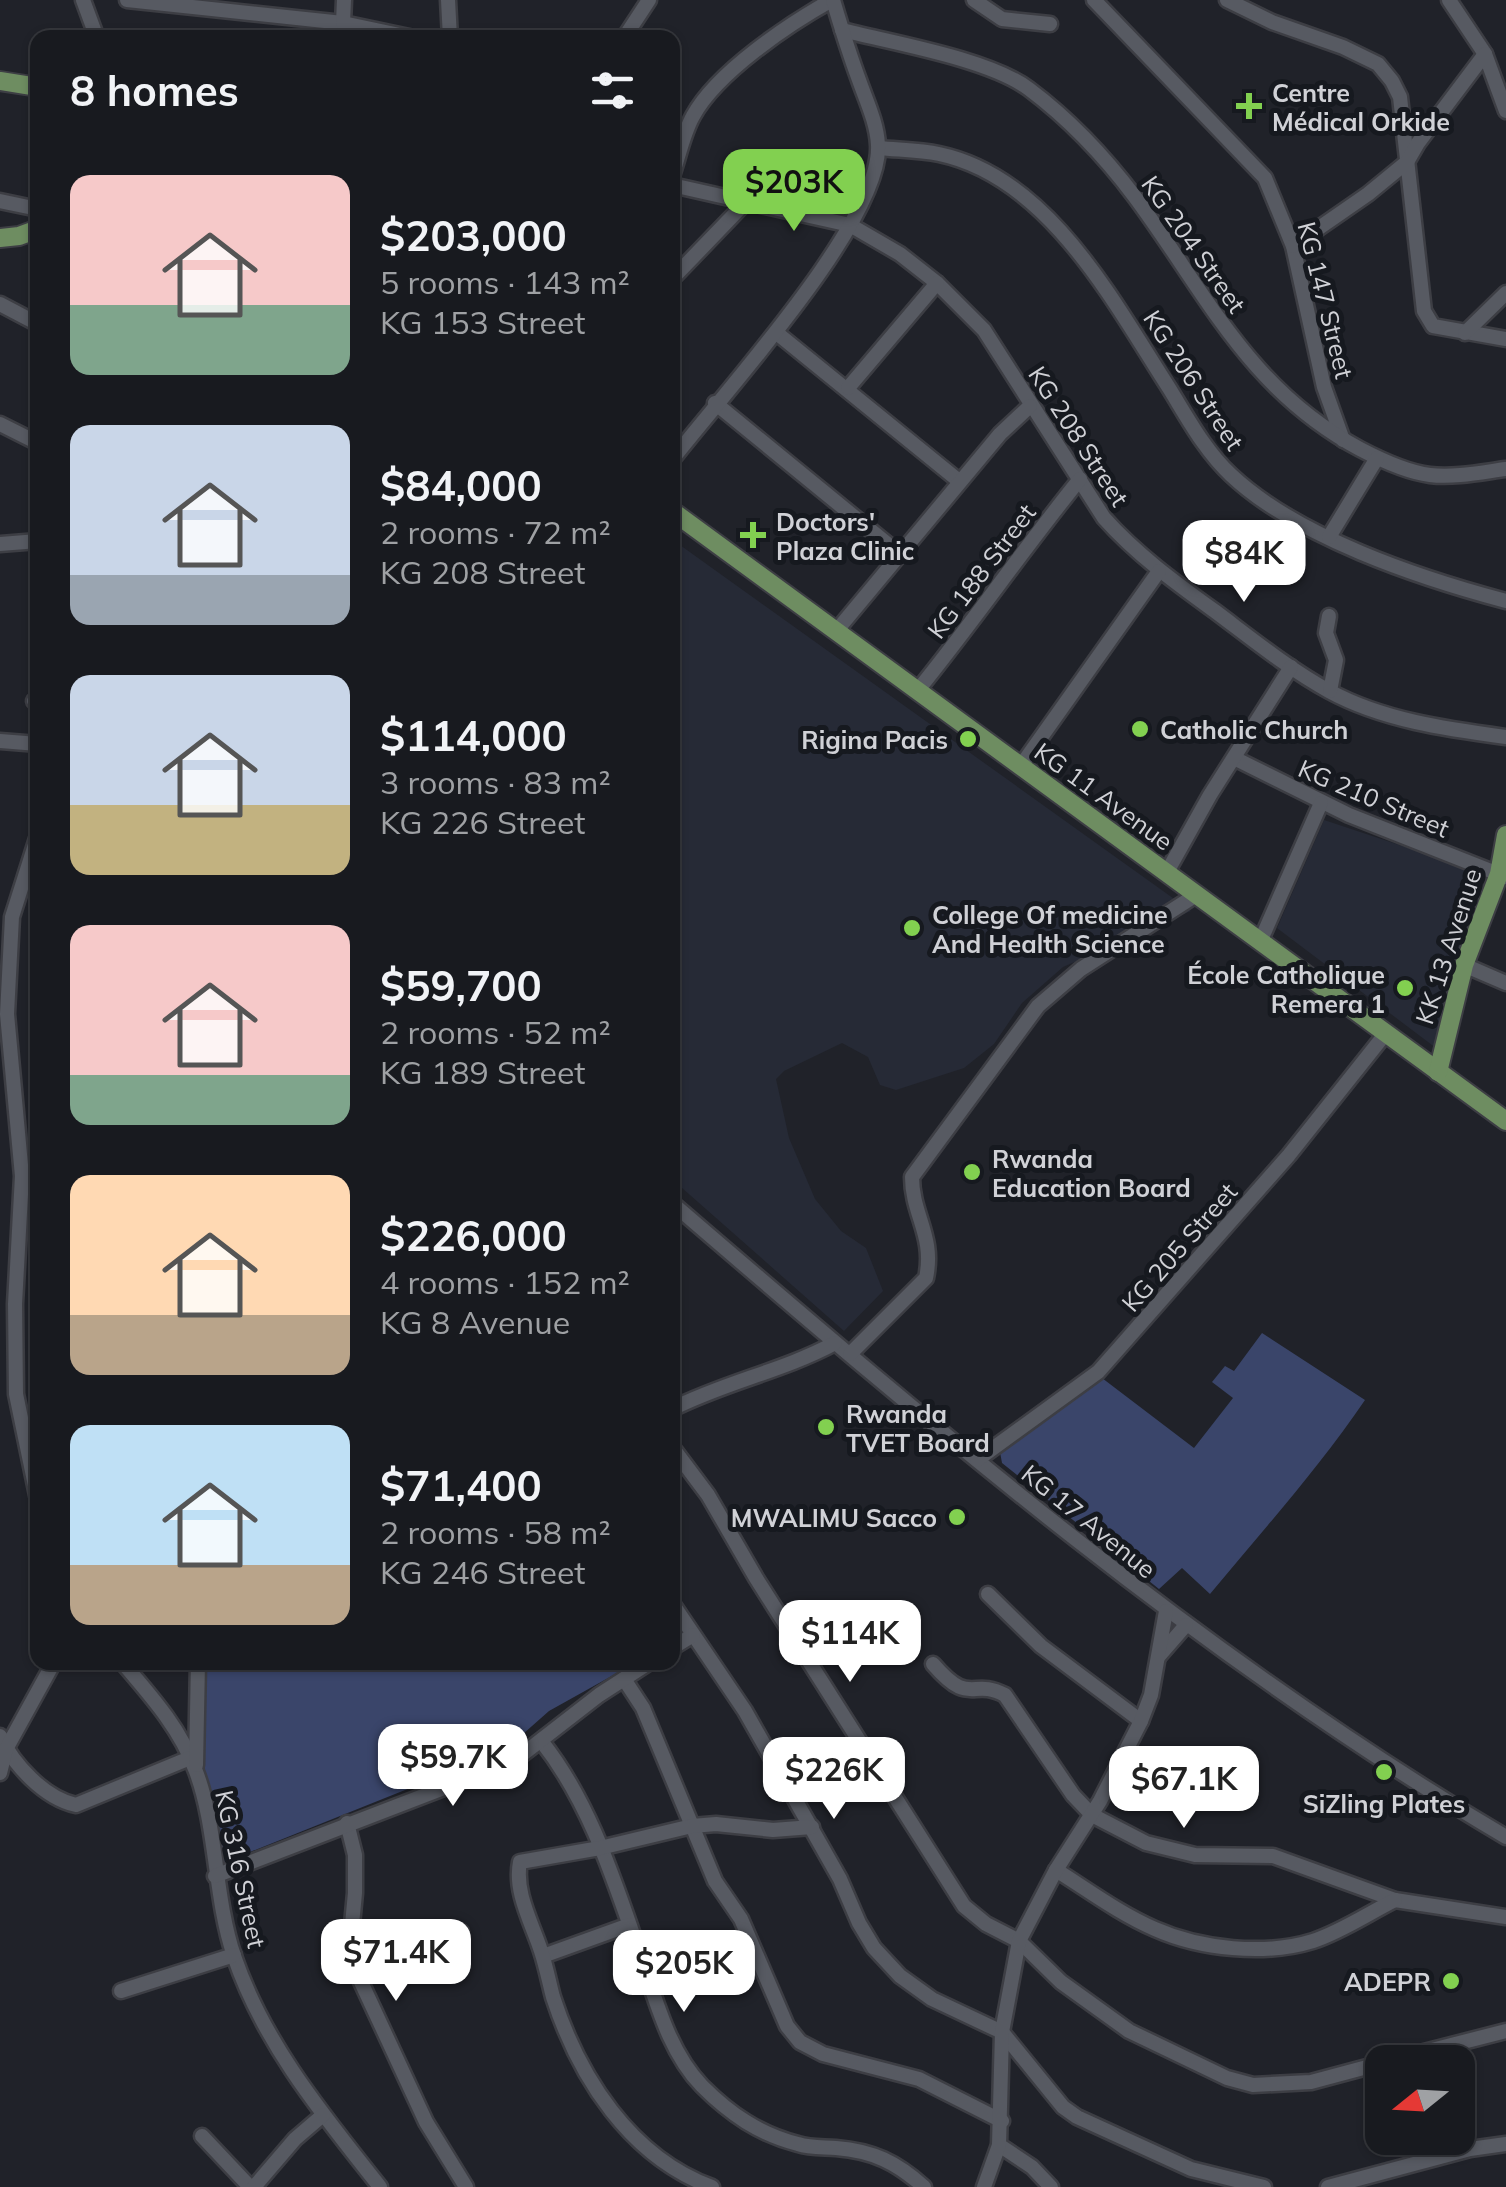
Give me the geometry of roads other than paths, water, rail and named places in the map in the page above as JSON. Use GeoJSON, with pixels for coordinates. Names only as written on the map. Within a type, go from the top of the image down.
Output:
{"type":"FeatureCollection","features":[{"type":"Feature","properties":{"kind":"main road"},"geometry":{"type":"LineString","coordinates":[[0,82],[30,85]]}},
{"type":"Feature","properties":{"kind":"main road"},"geometry":{"type":"LineString","coordinates":[[0,238],[30,232]]}},
{"type":"Feature","properties":{"kind":"main road","name":"KG 11 Avenue"},"geometry":{"type":"LineString","coordinates":[[680,516],[1506,1122]]}},
{"type":"Feature","properties":{"kind":"main road","name":"KK 13 Avenue"},"geometry":{"type":"LineString","coordinates":[[1438,1072],[1464,965],[1502,875],[1506,835]]}},
{"type":"Feature","properties":{"kind":"street"},"geometry":{"type":"LineString","coordinates":[[83,0],[94,30]]}},
{"type":"Feature","properties":{"kind":"street"},"geometry":{"type":"LineString","coordinates":[[127,0],[373,30]]}},
{"type":"Feature","properties":{"kind":"street"},"geometry":{"type":"LineString","coordinates":[[342,24],[344,0]]}},
{"type":"Feature","properties":{"kind":"street"},"geometry":{"type":"LineString","coordinates":[[448,0],[450,30]]}},
{"type":"Feature","properties":{"kind":"street"},"geometry":{"type":"LineString","coordinates":[[629,30],[649,0]]}},
{"type":"Feature","properties":{"kind":"street"},"geometry":{"type":"LineString","coordinates":[[680,151],[699,106],[749,55],[788,25],[833,0],[879,148],[868,188],[850,225],[778,334],[680,450]]}},
{"type":"Feature","properties":{"kind":"street"},"geometry":{"type":"LineString","coordinates":[[974,0],[1002,18],[1050,24]]}},
{"type":"Feature","properties":{"kind":"street","name":"KG 147 Street"},"geometry":{"type":"LineString","coordinates":[[1094,0],[1265,178],[1293,246],[1324,387],[1343,440]]}},
{"type":"Feature","properties":{"kind":"street"},"geometry":{"type":"LineString","coordinates":[[1227,0],[1272,22],[1342,46],[1378,64],[1392,81],[1400,97],[1424,311],[1432,326],[1506,339]]}},
{"type":"Feature","properties":{"kind":"street"},"geometry":{"type":"LineString","coordinates":[[1448,0],[1486,54],[1506,111]]}},
{"type":"Feature","properties":{"kind":"street","name":"KG 204 Street"},"geometry":{"type":"LineString","coordinates":[[842,30],[982,66],[1013,78],[1050,106],[1102,156],[1127,187],[1259,373],[1293,406],[1343,440],[1376,458],[1432,476],[1506,468]]}},
{"type":"Feature","properties":{"kind":"street"},"geometry":{"type":"LineString","coordinates":[[1293,246],[1408,162],[1418,142],[1486,54]]}},
{"type":"Feature","properties":{"kind":"street","name":"KG 206 Street"},"geometry":{"type":"LineString","coordinates":[[879,148],[940,154],[969,164],[1012,188],[1072,242],[1099,275],[1202,441],[1228,472],[1262,502],[1329,537],[1420,576],[1506,601]]}},
{"type":"Feature","properties":{"kind":"street","name":"KG 208 Street"},"geometry":{"type":"LineString","coordinates":[[680,187],[850,225],[900,254],[937,283],[984,330],[1104,518],[1160,571],[1330,691],[1386,714],[1506,737]]}},
{"type":"Feature","properties":{"kind":"street"},"geometry":{"type":"LineString","coordinates":[[0,201],[30,207]]}},
{"type":"Feature","properties":{"kind":"street"},"geometry":{"type":"LineString","coordinates":[[680,271],[747,201]]}},
{"type":"Feature","properties":{"kind":"street"},"geometry":{"type":"LineString","coordinates":[[848,388],[937,283]]}},
{"type":"Feature","properties":{"kind":"street"},"geometry":{"type":"LineString","coordinates":[[1465,333],[1506,293]]}},
{"type":"Feature","properties":{"kind":"street"},"geometry":{"type":"LineString","coordinates":[[0,304],[30,320]]}},
{"type":"Feature","properties":{"kind":"street"},"geometry":{"type":"LineString","coordinates":[[778,334],[960,481]]}},
{"type":"Feature","properties":{"kind":"street"},"geometry":{"type":"LineString","coordinates":[[715,404],[901,554]]}},
{"type":"Feature","properties":{"kind":"street"},"geometry":{"type":"LineString","coordinates":[[838,629],[1000,434],[1030,406]]}},
{"type":"Feature","properties":{"kind":"street"},"geometry":{"type":"LineString","coordinates":[[0,424],[30,439]]}},
{"type":"Feature","properties":{"kind":"street"},"geometry":{"type":"LineString","coordinates":[[1329,537],[1376,458]]}},
{"type":"Feature","properties":{"kind":"street","name":"KG 188 Street"},"geometry":{"type":"LineString","coordinates":[[918,690],[1080,479]]}},
{"type":"Feature","properties":{"kind":"street"},"geometry":{"type":"LineString","coordinates":[[0,544],[30,542]]}},
{"type":"Feature","properties":{"kind":"street"},"geometry":{"type":"LineString","coordinates":[[1020,767],[1160,571]]}},
{"type":"Feature","properties":{"kind":"street"},"geometry":{"type":"LineString","coordinates":[[1329,616],[1326,633],[1336,660],[1330,691]]}},
{"type":"Feature","properties":{"kind":"street"},"geometry":{"type":"LineString","coordinates":[[1167,872],[1291,667]]}},
{"type":"Feature","properties":{"kind":"street"},"geometry":{"type":"LineString","coordinates":[[0,741],[30,743]]}},
{"type":"Feature","properties":{"kind":"street","name":"KG 210 Street"},"geometry":{"type":"LineString","coordinates":[[1234,758],[1321,803],[1502,875]]}},
{"type":"Feature","properties":{"kind":"street"},"geometry":{"type":"LineString","coordinates":[[1260,942],[1321,803]]}},
{"type":"Feature","properties":{"kind":"street"},"geometry":{"type":"LineString","coordinates":[[30,861],[12,917],[6,1014],[22,1176],[14,1304],[16,1394],[30,1461]]}},
{"type":"Feature","properties":{"kind":"street"},"geometry":{"type":"LineString","coordinates":[[850,1354],[926,1278],[929,1242],[912,1176],[967,1098],[1038,1006],[1061,983],[1196,894]]}},
{"type":"Feature","properties":{"kind":"street"},"geometry":{"type":"LineString","coordinates":[[1464,965],[1506,983]]}},
{"type":"Feature","properties":{"kind":"street","name":"KG 205 Street"},"geometry":{"type":"LineString","coordinates":[[977,1460],[1098,1372],[1289,1155],[1386,1033]]}},
{"type":"Feature","properties":{"kind":"street","name":"KG 17 Avenue"},"geometry":{"type":"LineString","coordinates":[[680,1210],[835,1343],[1166,1611],[1395,1767],[1506,1837]]}},
{"type":"Feature","properties":{"kind":"street"},"geometry":{"type":"LineString","coordinates":[[680,1405],[708,1391],[800,1362],[835,1343]]}},
{"type":"Feature","properties":{"kind":"street"},"geometry":{"type":"LineString","coordinates":[[680,1458],[708,1495],[766,1594],[964,1906],[986,1924],[1019,1941],[1061,1982],[1129,2031],[1227,2078],[1253,2085],[1311,2082],[1365,2068]]}},
{"type":"Feature","properties":{"kind":"street"},"geometry":{"type":"LineString","coordinates":[[988,1594],[1041,1646],[1141,1721]]}},
{"type":"Feature","properties":{"kind":"street"},"geometry":{"type":"LineString","coordinates":[[984,2187],[999,2145],[1002,2032],[1019,1941],[1141,1721],[1151,1695],[1166,1611]]}},
{"type":"Feature","properties":{"kind":"street"},"geometry":{"type":"LineString","coordinates":[[680,1615],[745,1711],[840,1879],[858,1923],[900,1976],[932,1999],[1002,2032],[1063,2107],[1077,2117],[1192,2169],[1264,2187]]}},
{"type":"Feature","properties":{"kind":"street"},"geometry":{"type":"LineString","coordinates":[[1158,1656],[1186,1626]]}},
{"type":"Feature","properties":{"kind":"street"},"geometry":{"type":"LineString","coordinates":[[680,1643],[693,1636]]}},
{"type":"Feature","properties":{"kind":"street"},"geometry":{"type":"LineString","coordinates":[[933,1664],[952,1686],[972,1691],[995,1690],[1006,1695],[1072,1795],[1092,1815],[1146,1843],[1195,1854],[1273,1856],[1396,1900],[1506,1918]]}},
{"type":"Feature","properties":{"kind":"street"},"geometry":{"type":"LineString","coordinates":[[0,1773],[3,1742],[49,1670]]}},
{"type":"Feature","properties":{"kind":"street","name":"KG 316 Street"},"geometry":{"type":"LineString","coordinates":[[129,1670],[159,1705],[193,1764],[234,1955],[268,2033],[323,2115],[380,2187]]}},
{"type":"Feature","properties":{"kind":"street"},"geometry":{"type":"LineString","coordinates":[[3,1742],[50,1795],[76,1805],[193,1764],[198,1670]]}},
{"type":"Feature","properties":{"kind":"street"},"geometry":{"type":"LineString","coordinates":[[215,1876],[514,1761],[638,1670]]}},
{"type":"Feature","properties":{"kind":"street"},"geometry":{"type":"LineString","coordinates":[[624,1679],[643,1708],[715,1881],[752,1941],[787,2026],[800,2042],[822,2054],[918,2079],[1002,2121]]}},
{"type":"Feature","properties":{"kind":"street"},"geometry":{"type":"LineString","coordinates":[[542,1742],[575,1792],[600,1848],[662,2019],[698,2081],[729,2112],[751,2127],[802,2146],[863,2150],[884,2157],[924,2187]]}},
{"type":"Feature","properties":{"kind":"street"},"geometry":{"type":"LineString","coordinates":[[347,1824],[356,1893],[349,1947],[353,1967],[426,2122],[466,2187]]}},
{"type":"Feature","properties":{"kind":"street"},"geometry":{"type":"LineString","coordinates":[[712,2187],[688,2178],[658,2158],[618,2121],[566,2031],[518,1883],[520,1862],[692,1826],[716,1824],[774,1830],[812,1827]]}},
{"type":"Feature","properties":{"kind":"street"},"geometry":{"type":"LineString","coordinates":[[1056,1870],[1151,1928],[1177,1938],[1234,1947],[1272,1948],[1316,1940],[1396,1900]]}},
{"type":"Feature","properties":{"kind":"street"},"geometry":{"type":"LineString","coordinates":[[543,1956],[629,1925]]}},
{"type":"Feature","properties":{"kind":"street"},"geometry":{"type":"LineString","coordinates":[[353,1967],[405,1943],[461,1932]]}},
{"type":"Feature","properties":{"kind":"street"},"geometry":{"type":"LineString","coordinates":[[121,1991],[234,1955]]}},
{"type":"Feature","properties":{"kind":"street"},"geometry":{"type":"LineString","coordinates":[[1451,2045],[1506,2030]]}},
{"type":"Feature","properties":{"kind":"street"},"geometry":{"type":"LineString","coordinates":[[202,2136],[252,2187],[295,2139],[323,2115]]}},
{"type":"Feature","properties":{"kind":"street"},"geometry":{"type":"LineString","coordinates":[[1328,2187],[1470,2149],[1506,2144]]}},
{"type":"Feature","properties":{"kind":"street"},"geometry":{"type":"LineString","coordinates":[[999,2145],[1051,2187]]}},
{"type":"Feature","properties":{"kind":"place","name":"Centre Médical Orkide"},"geometry":{"type":"Point","coordinates":[1249,106]}},
{"type":"Feature","properties":{"kind":"place","name":"Doctors' Plaza Clinic"},"geometry":{"type":"Point","coordinates":[753,535]}},
{"type":"Feature","properties":{"kind":"place","name":"Catholic Church"},"geometry":{"type":"Point","coordinates":[1140,729]}},
{"type":"Feature","properties":{"kind":"place","name":"Rigina Pacis"},"geometry":{"type":"Point","coordinates":[968,739]}},
{"type":"Feature","properties":{"kind":"place","name":"College Of medicine And Health Science"},"geometry":{"type":"Point","coordinates":[912,928]}},
{"type":"Feature","properties":{"kind":"place","name":"École Catholique Remera 1"},"geometry":{"type":"Point","coordinates":[1405,988]}},
{"type":"Feature","properties":{"kind":"place","name":"Rwanda Education Board"},"geometry":{"type":"Point","coordinates":[972,1172]}},
{"type":"Feature","properties":{"kind":"place","name":"Rwanda TVET Board"},"geometry":{"type":"Point","coordinates":[826,1427]}},
{"type":"Feature","properties":{"kind":"place","name":"MWALIMU Sacco"},"geometry":{"type":"Point","coordinates":[957,1517]}},
{"type":"Feature","properties":{"kind":"place","name":"SiZling Plates"},"geometry":{"type":"Point","coordinates":[1384,1772]}},
{"type":"Feature","properties":{"kind":"place","name":"ADEPR"},"geometry":{"type":"Point","coordinates":[1451,1981]}}]}
